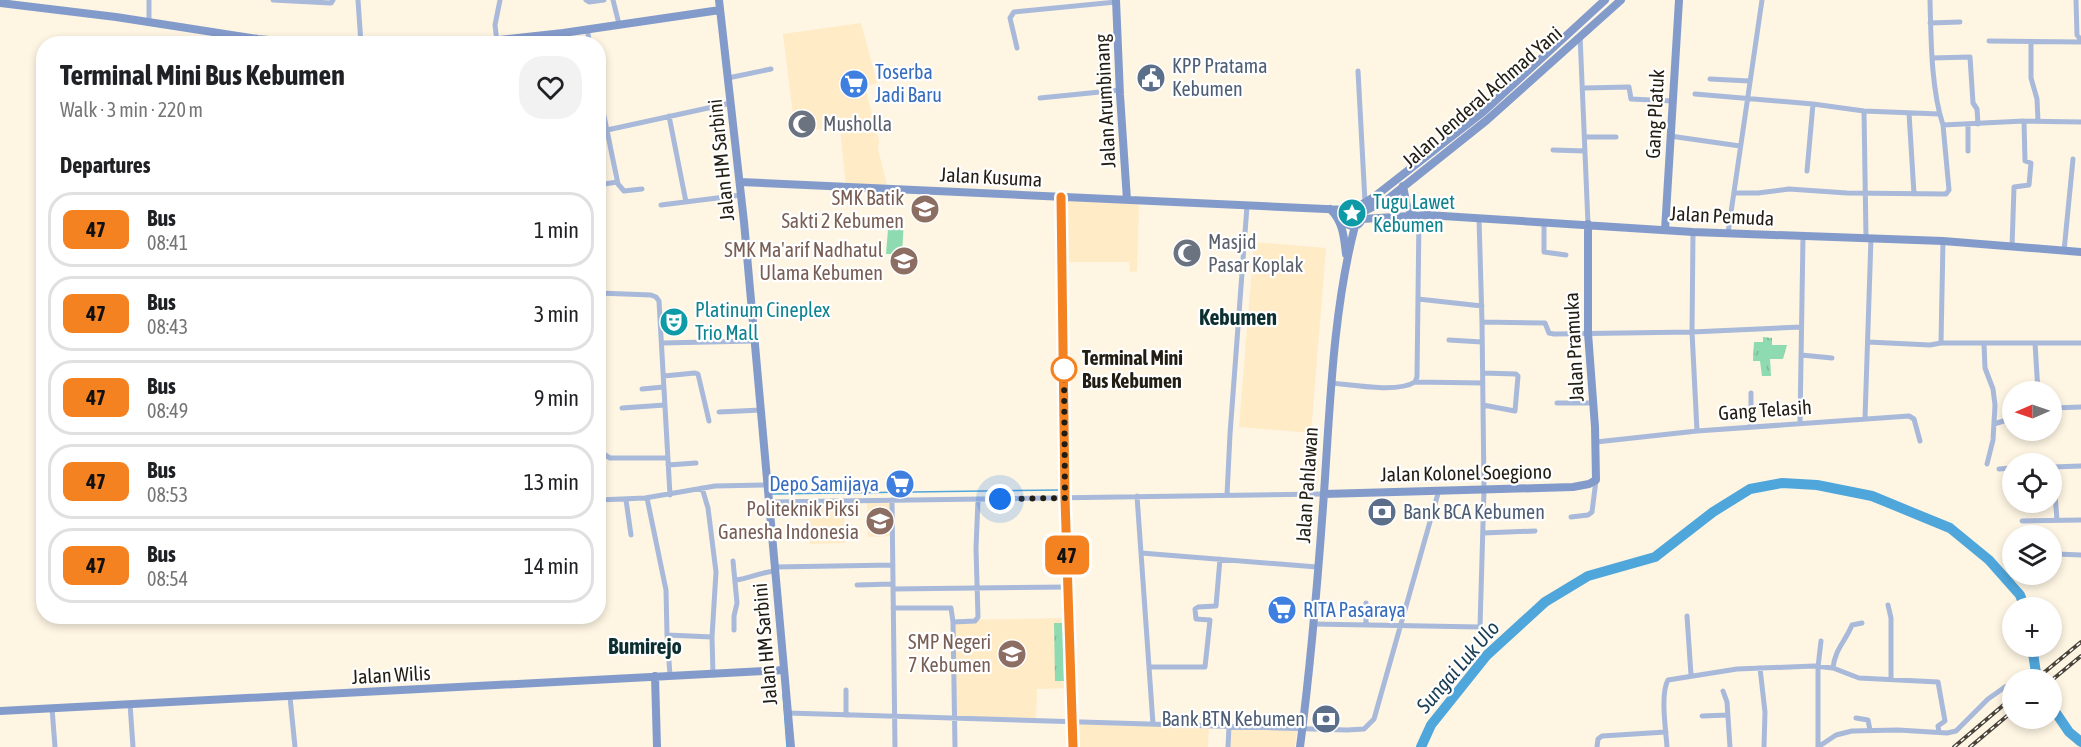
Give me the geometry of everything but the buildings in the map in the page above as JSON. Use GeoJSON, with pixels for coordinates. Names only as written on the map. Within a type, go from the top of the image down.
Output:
{"type":"FeatureCollection","features":[{"type":"Feature","properties":{"kind":"main road","name":"Jalan HM Sarbini"},"geometry":{"type":"LineString","coordinates":[[719,0],[740,182],[769,493],[782,670],[791,747]]}},
{"type":"Feature","properties":{"kind":"main road","name":"Jalan Jenderal Achmad Yani"},"geometry":{"type":"LineString","coordinates":[[1358,213],[1365,202],[1483,112],[1605,0]]}},
{"type":"Feature","properties":{"kind":"main road","name":"Jalan Jenderal Achmad Yani"},"geometry":{"type":"LineString","coordinates":[[1358,213],[1388,199],[1487,120],[1621,0]]}},
{"type":"Feature","properties":{"kind":"main road","name":"Gang Platuk"},"geometry":{"type":"LineString","coordinates":[[1665,230],[1679,0]]}},
{"type":"Feature","properties":{"kind":"main road","name":"Jalan Arumbinang"},"geometry":{"type":"LineString","coordinates":[[1116,1],[1127,200]]}},
{"type":"Feature","properties":{"kind":"main road"},"geometry":{"type":"LineString","coordinates":[[0,3],[238,36]]}},
{"type":"Feature","properties":{"kind":"main road"},"geometry":{"type":"LineString","coordinates":[[539,36],[720,10]]}},
{"type":"Feature","properties":{"kind":"main road","name":"Jalan Kusuma"},"geometry":{"type":"LineString","coordinates":[[740,182],[1420,215]]}},
{"type":"Feature","properties":{"kind":"main road"},"geometry":{"type":"LineString","coordinates":[[1403,186],[1407,206],[1420,215]]}},
{"type":"Feature","properties":{"kind":"main road"},"geometry":{"type":"LineString","coordinates":[[1061,197],[1065,498],[1073,747]]}},
{"type":"Feature","properties":{"kind":"main road"},"geometry":{"type":"LineString","coordinates":[[1330,209],[1341,226],[1346,259]]}},
{"type":"Feature","properties":{"kind":"main road"},"geometry":{"type":"LineString","coordinates":[[1358,213],[1360,224],[1354,226],[1345,222],[1345,214],[1358,213]]}},
{"type":"Feature","properties":{"kind":"main road","name":"Jalan Pemuda"},"geometry":{"type":"LineString","coordinates":[[1420,215],[1692,232],[1943,241],[2081,252]]}},
{"type":"Feature","properties":{"kind":"main road","name":"Jalan Pramuka"},"geometry":{"type":"LineString","coordinates":[[1588,224],[1588,333],[1596,442],[1596,480]]}},
{"type":"Feature","properties":{"kind":"main road","name":"Jalan Pahlawan"},"geometry":{"type":"LineString","coordinates":[[1300,747],[1313,624],[1331,383],[1346,259],[1354,226]]}},
{"type":"Feature","properties":{"kind":"main road","name":"Jalan Kolonel Soegiono"},"geometry":{"type":"LineString","coordinates":[[1324,494],[1573,487],[1596,480]]}},
{"type":"Feature","properties":{"kind":"main road","name":"Jalan Wilis"},"geometry":{"type":"LineString","coordinates":[[0,711],[782,670]]}},
{"type":"Feature","properties":{"kind":"main road"},"geometry":{"type":"LineString","coordinates":[[654,676],[657,747]]}},
{"type":"Feature","properties":{"kind":"street"},"geometry":{"type":"LineString","coordinates":[[149,0],[149,23]]}},
{"type":"Feature","properties":{"kind":"street"},"geometry":{"type":"LineString","coordinates":[[273,0],[331,3],[333,0]]}},
{"type":"Feature","properties":{"kind":"street"},"geometry":{"type":"LineString","coordinates":[[358,0],[360,36]]}},
{"type":"Feature","properties":{"kind":"street"},"geometry":{"type":"LineString","coordinates":[[496,36],[495,25],[500,0]]}},
{"type":"Feature","properties":{"kind":"street"},"geometry":{"type":"LineString","coordinates":[[586,0],[589,2],[604,0]]}},
{"type":"Feature","properties":{"kind":"street"},"geometry":{"type":"LineString","coordinates":[[613,0],[620,24]]}},
{"type":"Feature","properties":{"kind":"street"},"geometry":{"type":"LineString","coordinates":[[1728,233],[1762,0]]}},
{"type":"Feature","properties":{"kind":"street"},"geometry":{"type":"LineString","coordinates":[[1734,193],[1758,194],[1790,189],[1866,193],[1948,193],[1943,125],[1939,114],[1932,58],[1930,0]]}},
{"type":"Feature","properties":{"kind":"street"},"geometry":{"type":"LineString","coordinates":[[2076,0],[2077,35],[2081,41]]}},
{"type":"Feature","properties":{"kind":"street"},"geometry":{"type":"LineString","coordinates":[[1017,48],[1010,18],[1014,12],[1116,1]]}},
{"type":"Feature","properties":{"kind":"street"},"geometry":{"type":"LineString","coordinates":[[1930,23],[1960,22]]}},
{"type":"Feature","properties":{"kind":"street"},"geometry":{"type":"LineString","coordinates":[[587,29],[588,36]]}},
{"type":"Feature","properties":{"kind":"street"},"geometry":{"type":"LineString","coordinates":[[1580,35],[1588,224]]}},
{"type":"Feature","properties":{"kind":"street"},"geometry":{"type":"LineString","coordinates":[[1989,41],[2081,41]]}},
{"type":"Feature","properties":{"kind":"street"},"geometry":{"type":"LineString","coordinates":[[2031,42],[2031,75],[2037,101],[2038,121]]}},
{"type":"Feature","properties":{"kind":"street"},"geometry":{"type":"LineString","coordinates":[[1932,58],[1970,57],[1973,103],[1977,110],[1978,124]]}},
{"type":"Feature","properties":{"kind":"street"},"geometry":{"type":"LineString","coordinates":[[728,78],[771,69]]}},
{"type":"Feature","properties":{"kind":"street"},"geometry":{"type":"LineString","coordinates":[[1358,71],[1365,202]]}},
{"type":"Feature","properties":{"kind":"street"},"geometry":{"type":"LineString","coordinates":[[1710,79],[1749,81]]}},
{"type":"Feature","properties":{"kind":"street"},"geometry":{"type":"LineString","coordinates":[[1584,88],[1629,87],[1631,99],[1672,101]]}},
{"type":"Feature","properties":{"kind":"street"},"geometry":{"type":"LineString","coordinates":[[1040,98],[1120,90]]}},
{"type":"Feature","properties":{"kind":"street"},"geometry":{"type":"LineString","coordinates":[[1695,94],[1813,104],[1864,111],[1939,114]]}},
{"type":"Feature","properties":{"kind":"street"},"geometry":{"type":"LineString","coordinates":[[608,131],[731,103]]}},
{"type":"Feature","properties":{"kind":"street"},"geometry":{"type":"LineString","coordinates":[[1807,171],[1813,104]]}},
{"type":"Feature","properties":{"kind":"street"},"geometry":{"type":"LineString","coordinates":[[1864,111],[1868,238],[1865,418]]}},
{"type":"Feature","properties":{"kind":"street"},"geometry":{"type":"LineString","coordinates":[[1909,113],[1914,194]]}},
{"type":"Feature","properties":{"kind":"street"},"geometry":{"type":"LineString","coordinates":[[669,116],[686,202]]}},
{"type":"Feature","properties":{"kind":"street"},"geometry":{"type":"LineString","coordinates":[[2012,247],[2014,187],[2029,185],[2031,163],[2025,160],[2024,121]]}},
{"type":"Feature","properties":{"kind":"street"},"geometry":{"type":"LineString","coordinates":[[1943,125],[2024,121],[2081,122]]}},
{"type":"Feature","properties":{"kind":"street"},"geometry":{"type":"LineString","coordinates":[[606,122],[617,182],[623,190],[642,189]]}},
{"type":"Feature","properties":{"kind":"street"},"geometry":{"type":"LineString","coordinates":[[1968,124],[1968,151]]}},
{"type":"Feature","properties":{"kind":"street"},"geometry":{"type":"LineString","coordinates":[[1670,136],[1740,146]]}},
{"type":"Feature","properties":{"kind":"street"},"geometry":{"type":"LineString","coordinates":[[1585,137],[1616,137]]}},
{"type":"Feature","properties":{"kind":"street"},"geometry":{"type":"LineString","coordinates":[[1554,150],[1585,150]]}},
{"type":"Feature","properties":{"kind":"street"},"geometry":{"type":"LineString","coordinates":[[2064,251],[2073,159]]}},
{"type":"Feature","properties":{"kind":"street"},"geometry":{"type":"LineString","coordinates":[[606,184],[617,182]]}},
{"type":"Feature","properties":{"kind":"street"},"geometry":{"type":"LineString","coordinates":[[661,205],[741,195]]}},
{"type":"Feature","properties":{"kind":"street"},"geometry":{"type":"LineString","coordinates":[[1227,495],[1247,206]]}},
{"type":"Feature","properties":{"kind":"street"},"geometry":{"type":"LineString","coordinates":[[1415,382],[1417,377],[1420,215]]}},
{"type":"Feature","properties":{"kind":"street"},"geometry":{"type":"LineString","coordinates":[[1313,624],[1479,627],[1484,490],[1479,218]]}},
{"type":"Feature","properties":{"kind":"street"},"geometry":{"type":"LineString","coordinates":[[1544,222],[1544,253],[1566,255]]}},
{"type":"Feature","properties":{"kind":"street"},"geometry":{"type":"LineString","coordinates":[[1692,232],[1692,332],[1697,431]]}},
{"type":"Feature","properties":{"kind":"street"},"geometry":{"type":"LineString","coordinates":[[1800,423],[1803,237]]}},
{"type":"Feature","properties":{"kind":"street"},"geometry":{"type":"LineString","coordinates":[[1941,343],[1943,241]]}},
{"type":"Feature","properties":{"kind":"street"},"geometry":{"type":"LineString","coordinates":[[606,294],[656,297],[660,306],[670,495]]}},
{"type":"Feature","properties":{"kind":"street"},"geometry":{"type":"LineString","coordinates":[[1418,299],[1482,306]]}},
{"type":"Feature","properties":{"kind":"street"},"geometry":{"type":"LineString","coordinates":[[1482,322],[1545,323],[1551,334],[1692,332],[1801,327]]}},
{"type":"Feature","properties":{"kind":"street"},"geometry":{"type":"LineString","coordinates":[[662,343],[755,340]]}},
{"type":"Feature","properties":{"kind":"street"},"geometry":{"type":"LineString","coordinates":[[1449,340],[1482,342]]}},
{"type":"Feature","properties":{"kind":"street"},"geometry":{"type":"LineString","coordinates":[[1868,342],[1930,345],[1941,343],[2081,343]]}},
{"type":"Feature","properties":{"kind":"street"},"geometry":{"type":"LineString","coordinates":[[2035,343],[2037,381]]}},
{"type":"Feature","properties":{"kind":"street"},"geometry":{"type":"LineString","coordinates":[[1983,344],[1985,368],[1994,393],[1993,440],[1987,464]]}},
{"type":"Feature","properties":{"kind":"street"},"geometry":{"type":"LineString","coordinates":[[1801,355],[1832,358]]}},
{"type":"Feature","properties":{"kind":"street"},"geometry":{"type":"LineString","coordinates":[[1483,373],[1516,374],[1518,376],[1515,411],[1483,405]]}},
{"type":"Feature","properties":{"kind":"street"},"geometry":{"type":"LineString","coordinates":[[664,376],[698,374],[708,421]]}},
{"type":"Feature","properties":{"kind":"street"},"geometry":{"type":"LineString","coordinates":[[1331,383],[1386,387],[1407,386],[1415,382],[1483,383]]}},
{"type":"Feature","properties":{"kind":"street"},"geometry":{"type":"LineString","coordinates":[[642,389],[664,387]]}},
{"type":"Feature","properties":{"kind":"street"},"geometry":{"type":"LineString","coordinates":[[1751,393],[1751,426]]}},
{"type":"Feature","properties":{"kind":"street"},"geometry":{"type":"LineString","coordinates":[[1557,403],[1593,403]]}},
{"type":"Feature","properties":{"kind":"street"},"geometry":{"type":"LineString","coordinates":[[622,408],[665,405]]}},
{"type":"Feature","properties":{"kind":"street"},"geometry":{"type":"LineString","coordinates":[[2062,408],[2081,407]]}},
{"type":"Feature","properties":{"kind":"street"},"geometry":{"type":"LineString","coordinates":[[719,412],[761,410]]}},
{"type":"Feature","properties":{"kind":"street","name":"Gang Telasih"},"geometry":{"type":"LineString","coordinates":[[1596,442],[1751,426],[1911,416],[1914,419],[1920,441]]}},
{"type":"Feature","properties":{"kind":"street"},"geometry":{"type":"LineString","coordinates":[[1994,424],[2002,421]]}},
{"type":"Feature","properties":{"kind":"street"},"geometry":{"type":"LineString","coordinates":[[606,456],[668,458]]}},
{"type":"Feature","properties":{"kind":"street"},"geometry":{"type":"LineString","coordinates":[[668,465],[696,464]]}},
{"type":"Feature","properties":{"kind":"street"},"geometry":{"type":"LineString","coordinates":[[2062,467],[2081,466]]}},
{"type":"Feature","properties":{"kind":"street"},"geometry":{"type":"LineString","coordinates":[[1571,517],[1588,515],[1592,512],[1596,480]]}},
{"type":"Feature","properties":{"kind":"street"},"geometry":{"type":"LineString","coordinates":[[606,501],[670,495],[702,488],[892,500],[1324,494]]}},
{"type":"Feature","properties":{"kind":"street"},"geometry":{"type":"LineString","coordinates":[[702,488],[708,508],[716,572],[712,637],[713,675]]}},
{"type":"Feature","properties":{"kind":"street"},"geometry":{"type":"LineString","coordinates":[[788,713],[1364,729],[1370,726],[1374,719],[1402,627],[1439,490]]}},
{"type":"Feature","properties":{"kind":"street"},"geometry":{"type":"LineString","coordinates":[[1137,496],[1153,724]]}},
{"type":"Feature","properties":{"kind":"street"},"geometry":{"type":"LineString","coordinates":[[647,498],[666,590],[670,675]]}},
{"type":"Feature","properties":{"kind":"street"},"geometry":{"type":"LineString","coordinates":[[953,622],[977,620],[978,499]]}},
{"type":"Feature","properties":{"kind":"street"},"geometry":{"type":"LineString","coordinates":[[626,500],[631,535]]}},
{"type":"Feature","properties":{"kind":"street"},"geometry":{"type":"LineString","coordinates":[[892,500],[895,747]]}},
{"type":"Feature","properties":{"kind":"street"},"geometry":{"type":"LineString","coordinates":[[2056,513],[2056,520]]}},
{"type":"Feature","properties":{"kind":"street"},"geometry":{"type":"LineString","coordinates":[[2022,521],[2081,520]]}},
{"type":"Feature","properties":{"kind":"street"},"geometry":{"type":"LineString","coordinates":[[1482,533],[1535,531]]}},
{"type":"Feature","properties":{"kind":"street"},"geometry":{"type":"LineString","coordinates":[[1141,553],[1317,567]]}},
{"type":"Feature","properties":{"kind":"street"},"geometry":{"type":"LineString","coordinates":[[2062,554],[2081,555]]}},
{"type":"Feature","properties":{"kind":"street"},"geometry":{"type":"LineString","coordinates":[[1149,667],[1205,667],[1210,621],[1197,619],[1195,609],[1216,606],[1220,559]]}},
{"type":"Feature","properties":{"kind":"street"},"geometry":{"type":"LineString","coordinates":[[734,561],[737,608],[734,616],[734,630]]}},
{"type":"Feature","properties":{"kind":"street"},"geometry":{"type":"LineString","coordinates":[[736,580],[775,570],[893,565]]}},
{"type":"Feature","properties":{"kind":"street"},"geometry":{"type":"LineString","coordinates":[[857,585],[977,588],[1068,586]]}},
{"type":"Feature","properties":{"kind":"street"},"geometry":{"type":"LineString","coordinates":[[1366,603],[1366,625]]}},
{"type":"Feature","properties":{"kind":"street"},"geometry":{"type":"LineString","coordinates":[[1888,605],[1891,618],[1891,679]]}},
{"type":"Feature","properties":{"kind":"street"},"geometry":{"type":"LineString","coordinates":[[893,608],[951,608],[956,747]]}},
{"type":"Feature","properties":{"kind":"street"},"geometry":{"type":"LineString","coordinates":[[1687,616],[1691,675]]}},
{"type":"Feature","properties":{"kind":"street"},"geometry":{"type":"LineString","coordinates":[[1833,668],[1835,654],[1841,647],[1845,635],[1852,626],[1862,623]]}},
{"type":"Feature","properties":{"kind":"street"},"geometry":{"type":"LineString","coordinates":[[667,635],[712,637]]}},
{"type":"Feature","properties":{"kind":"street"},"geometry":{"type":"LineString","coordinates":[[1818,747],[1818,667],[1821,641]]}},
{"type":"Feature","properties":{"kind":"street"},"geometry":{"type":"LineString","coordinates":[[1667,747],[1665,683],[1670,679],[1737,669],[1818,667],[1833,668],[1859,678],[1938,682],[1945,721],[1938,726],[1939,732]]}},
{"type":"Feature","properties":{"kind":"street"},"geometry":{"type":"LineString","coordinates":[[1760,668],[1765,712],[1764,747]]}},
{"type":"Feature","properties":{"kind":"street"},"geometry":{"type":"LineString","coordinates":[[1818,747],[1836,735],[1870,730],[1951,733],[1961,728],[1988,699],[2002,689]]}},
{"type":"Feature","properties":{"kind":"street"},"geometry":{"type":"LineString","coordinates":[[846,690],[846,715]]}},
{"type":"Feature","properties":{"kind":"street"},"geometry":{"type":"LineString","coordinates":[[1723,691],[1728,715],[1730,747]]}},
{"type":"Feature","properties":{"kind":"street"},"geometry":{"type":"LineString","coordinates":[[290,697],[295,747]]}},
{"type":"Feature","properties":{"kind":"street"},"geometry":{"type":"LineString","coordinates":[[130,704],[132,747]]}},
{"type":"Feature","properties":{"kind":"street"},"geometry":{"type":"LineString","coordinates":[[52,708],[54,747]]}},
{"type":"Feature","properties":{"kind":"street"},"geometry":{"type":"LineString","coordinates":[[1702,716],[1728,715]]}},
{"type":"Feature","properties":{"kind":"street"},"geometry":{"type":"LineString","coordinates":[[1856,718],[1868,720],[1870,730]]}},
{"type":"Feature","properties":{"kind":"street"},"geometry":{"type":"LineString","coordinates":[[1228,747],[1229,726]]}},
{"type":"Feature","properties":{"kind":"street"},"geometry":{"type":"LineString","coordinates":[[1597,747],[1598,738],[1602,736],[1666,732]]}},
{"type":"Feature","properties":{"kind":"shaded area"},"geometry":{"type":"Polygon","coordinates":[[[861,23],[877,83],[865,87],[879,141],[878,149],[886,181],[886,192],[846,187],[840,128],[795,131],[783,34],[861,23]]]}},
{"type":"Feature","properties":{"kind":"shaded area"},"geometry":{"type":"Polygon","coordinates":[[[1061,200],[1139,204],[1137,271],[1130,272],[1129,262],[1062,262],[1061,200]]]}},
{"type":"Feature","properties":{"kind":"shaded area"},"geometry":{"type":"Polygon","coordinates":[[[1254,242],[1326,248],[1311,433],[1239,427],[1254,242]]]}},
{"type":"Feature","properties":{"kind":"shaded area","name":"Politeknik Piksi Ganesha Indonesia"},"geometry":{"type":"Polygon","coordinates":[[[867,500],[892,500],[892,536],[868,537],[867,500]]]}},
{"type":"Feature","properties":{"kind":"shaded area"},"geometry":{"type":"Polygon","coordinates":[[[808,501],[844,501],[845,543],[810,544],[808,501]]]}},
{"type":"Feature","properties":{"kind":"shaded area","name":"SMP Negeri 7 Kebumen"},"geometry":{"type":"Polygon","coordinates":[[[1069,618],[1071,688],[1037,689],[1036,720],[954,718],[954,620],[1069,618]]]}},
{"type":"Feature","properties":{"kind":"shaded area"},"geometry":{"type":"Polygon","coordinates":[[[1073,721],[1209,725],[1208,747],[1073,747],[1073,721]]]}},
{"type":"Feature","properties":{"kind":"shaded area"},"geometry":{"type":"Polygon","coordinates":[[[1229,726],[1297,729],[1295,747],[1228,747],[1229,726]]]}},
{"type":"Feature","properties":{"kind":"green space"},"geometry":{"type":"Polygon","coordinates":[[[889,217],[904,218],[902,254],[886,254],[889,217]]]}},
{"type":"Feature","properties":{"kind":"green space"},"geometry":{"type":"Polygon","coordinates":[[[1763,337],[1772,338],[1772,345],[1787,345],[1783,359],[1770,359],[1771,376],[1762,376],[1760,361],[1753,361],[1754,342],[1763,342],[1763,337]]]}},
{"type":"Feature","properties":{"kind":"green space"},"geometry":{"type":"Polygon","coordinates":[[[1054,623],[1063,623],[1064,681],[1055,681],[1054,623]]]}},
{"type":"Feature","properties":{"kind":"waterway","name":"Sungai Luk Ulo"},"geometry":{"type":"LineString","coordinates":[[1421,747],[1431,725],[1487,655],[1545,602],[1588,576],[1655,557],[1713,512],[1750,489],[1782,483],[1817,485],[1872,496],[1950,528],[1989,560],[2021,597]]}},
{"type":"Feature","properties":{"kind":"waterway"},"geometry":{"type":"LineString","coordinates":[[771,494],[1061,490]]}},
{"type":"Feature","properties":{"kind":"waterway","name":"Sungai Luk Ulo"},"geometry":{"type":"LineString","coordinates":[[2034,657],[2035,669]]}},
{"type":"Feature","properties":{"kind":"waterway"},"geometry":{"type":"LineString","coordinates":[[783,694],[787,747]]}},
{"type":"Feature","properties":{"kind":"waterway","name":"Sungai Luk Ulo"},"geometry":{"type":"LineString","coordinates":[[2062,722],[2069,732],[2081,742]]}},
{"type":"Feature","properties":{"kind":"railway"},"geometry":{"type":"LineString","coordinates":[[2048,669],[2081,642]]}},
{"type":"Feature","properties":{"kind":"railway"},"geometry":{"type":"LineString","coordinates":[[2062,672],[2081,656]]}},
{"type":"Feature","properties":{"kind":"railway"},"geometry":{"type":"LineString","coordinates":[[1954,747],[2002,706]]}},
{"type":"Feature","properties":{"kind":"railway"},"geometry":{"type":"LineString","coordinates":[[1970,747],[2002,720]]}},
{"type":"Feature","properties":{"kind":"bus line","name":"47"},"geometry":{"type":"LineString","coordinates":[[1061,197],[1065,498],[1073,747]]}},
{"type":"Feature","properties":{"kind":"place","name":"KPP Pratama Kebumen"},"geometry":{"type":"Point","coordinates":[1151,78]}},
{"type":"Feature","properties":{"kind":"place","name":"Toserba Jadi Baru"},"geometry":{"type":"Point","coordinates":[854,84]}},
{"type":"Feature","properties":{"kind":"place","name":"Musholla"},"geometry":{"type":"Point","coordinates":[802,124]}},
{"type":"Feature","properties":{"kind":"place","name":"SMK Batik Sakti 2 Kebumen"},"geometry":{"type":"Point","coordinates":[925,209]}},
{"type":"Feature","properties":{"kind":"place","name":"Tugu Lawet Kebumen"},"geometry":{"type":"Point","coordinates":[1352,213]}},
{"type":"Feature","properties":{"kind":"place","name":"Masjid Pasar Koplak"},"geometry":{"type":"Point","coordinates":[1187,253]}},
{"type":"Feature","properties":{"kind":"place","name":"SMK Ma'arif Nadhatul Ulama Kebumen"},"geometry":{"type":"Point","coordinates":[904,261]}},
{"type":"Feature","properties":{"kind":"place","name":"Platinum Cineplex Trio Mall"},"geometry":{"type":"Point","coordinates":[674,322]}},
{"type":"Feature","properties":{"kind":"place","name":"Terminal Mini Bus Kebumen"},"geometry":{"type":"Point","coordinates":[1064,369]}},
{"type":"Feature","properties":{"kind":"place","name":"Depo Samijaya"},"geometry":{"type":"Point","coordinates":[900,484]}},
{"type":"Feature","properties":{"kind":"place","name":"Bank BCA Kebumen"},"geometry":{"type":"Point","coordinates":[1382,512]}},
{"type":"Feature","properties":{"kind":"place","name":"Politeknik Piksi Ganesha Indonesia"},"geometry":{"type":"Point","coordinates":[880,521]}},
{"type":"Feature","properties":{"kind":"place","name":"RITA Pasaraya"},"geometry":{"type":"Point","coordinates":[1282,610]}},
{"type":"Feature","properties":{"kind":"place","name":"SMP Negeri 7 Kebumen"},"geometry":{"type":"Point","coordinates":[1012,654]}},
{"type":"Feature","properties":{"kind":"place","name":"Bank BTN Kebumen"},"geometry":{"type":"Point","coordinates":[1326,719]}},
{"type":"Feature","properties":{"kind":"district","name":"Kebumen"},"geometry":{"type":"Point","coordinates":[1238,317]}},
{"type":"Feature","properties":{"kind":"district","name":"Bumirejo"},"geometry":{"type":"Point","coordinates":[645,646]}},
{"type":"Feature","properties":{"kind":"route"},"geometry":{"type":"LineString","coordinates":[[1000,499],[1065,498],[1064,369]]}}]}
